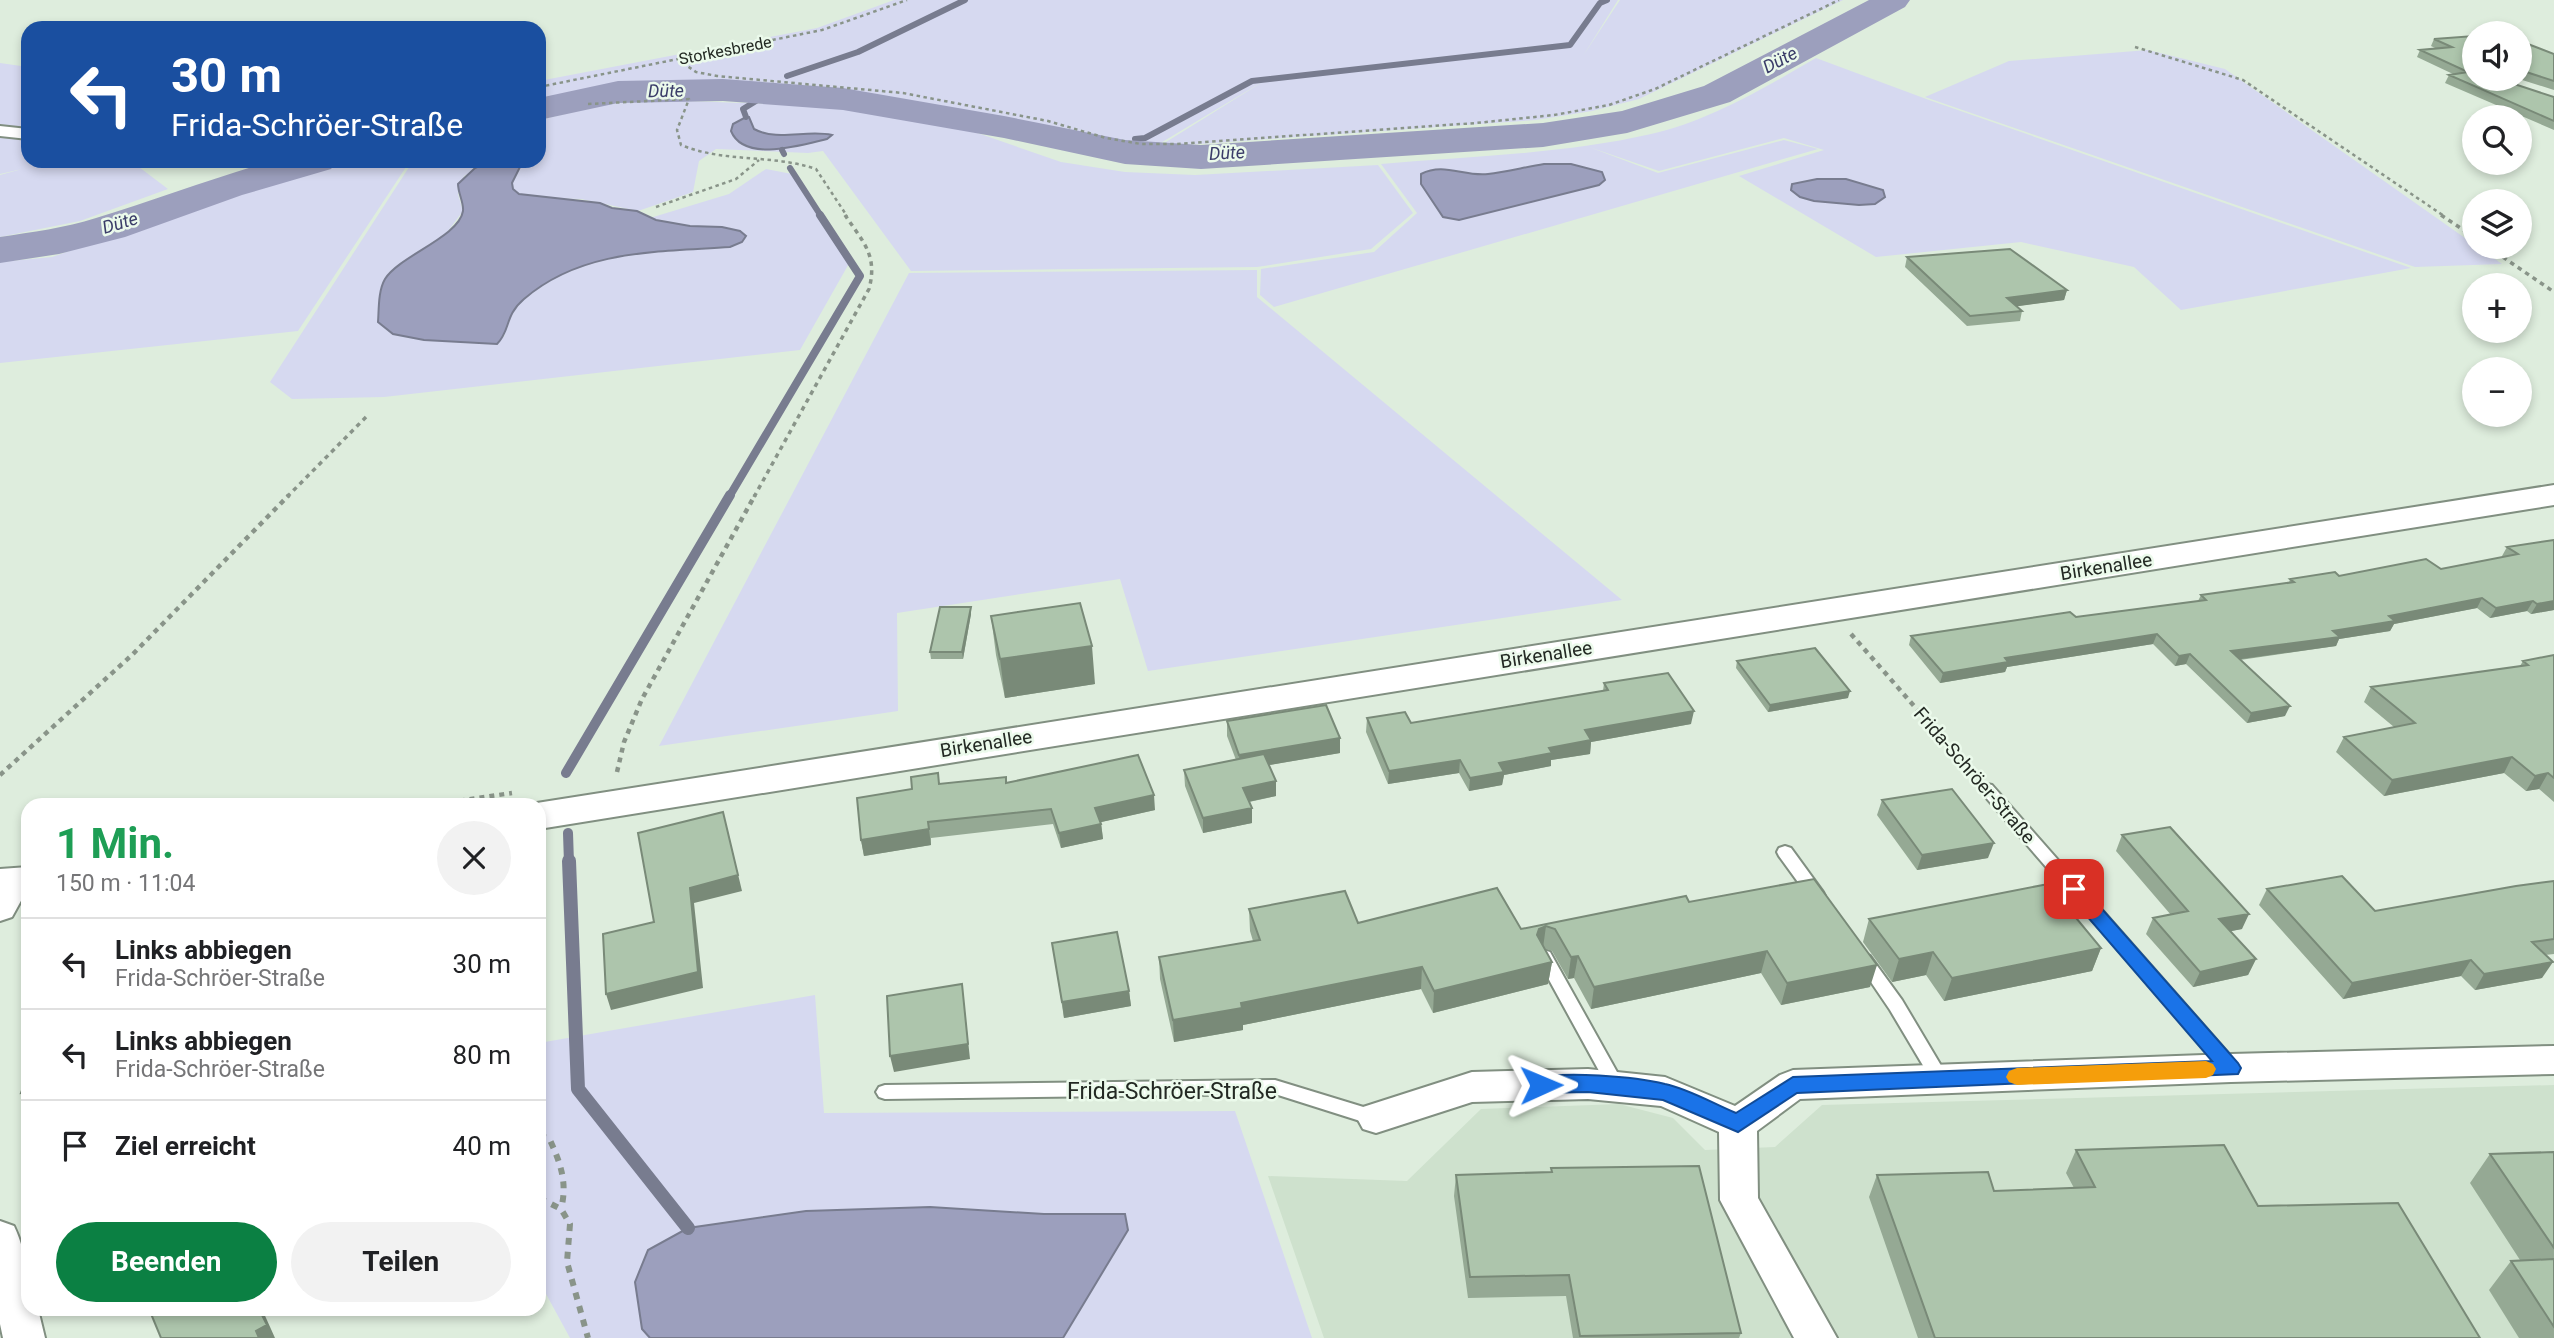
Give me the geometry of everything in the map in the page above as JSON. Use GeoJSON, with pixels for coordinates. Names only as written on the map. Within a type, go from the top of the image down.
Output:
{"type":"FeatureCollection","features":[{"type":"Feature","properties":{"kind":"street"},"geometry":{"type":"LineString","coordinates":[[0,131],[21,133]]}},
{"type":"Feature","properties":{"kind":"street","name":"Birkenallee"},"geometry":{"type":"LineString","coordinates":[[546,814],[2554,495]]}},
{"type":"Feature","properties":{"kind":"street"},"geometry":{"type":"LineString","coordinates":[[1816,1338],[1739,1200],[1738,1124],[1793,1085],[2231,1068],[2554,1060]]}},
{"type":"Feature","properties":{"kind":"street","name":"Frida-Schröer-Straße"},"geometry":{"type":"LineString","coordinates":[[1376,1118],[1472,1087],[1588,1084],[1665,1092],[1738,1124]]}},
{"type":"Feature","properties":{"kind":"street"},"geometry":{"type":"LineString","coordinates":[[0,1238],[24,1338]]}},
{"type":"Feature","properties":{"kind":"lane","name":"Frida-Schröer-Straße"},"geometry":{"type":"LineString","coordinates":[[1986,789],[2231,1068]]}},
{"type":"Feature","properties":{"kind":"lane"},"geometry":{"type":"LineString","coordinates":[[1785,852],[1825,907]]}},
{"type":"Feature","properties":{"kind":"lane"},"geometry":{"type":"LineString","coordinates":[[1857,950],[1896,1005],[1940,1080]]}},
{"type":"Feature","properties":{"kind":"lane"},"geometry":{"type":"LineString","coordinates":[[1544,956],[1616,1087]]}},
{"type":"Feature","properties":{"kind":"lane","name":"Frida-Schröer-Straße"},"geometry":{"type":"LineString","coordinates":[[885,1093],[1275,1087],[1376,1118]]}},
{"type":"Feature","properties":{"kind":"path","name":"Storkesbrede"},"geometry":{"type":"LineString","coordinates":[[546,86],[822,30],[907,0]]}},
{"type":"Feature","properties":{"kind":"path"},"geometry":{"type":"LineString","coordinates":[[677,59],[696,72],[718,76],[903,93],[1048,121],[1106,138],[1141,144],[1176,144],[1476,123],[1554,115],[1609,105],[1655,89],[1839,0]]}},
{"type":"Feature","properties":{"kind":"path"},"geometry":{"type":"LineString","coordinates":[[2136,47],[2243,80],[2462,229]]}},
{"type":"Feature","properties":{"kind":"path"},"geometry":{"type":"LineString","coordinates":[[588,104],[689,99],[677,130],[681,145],[696,153],[804,164],[816,169],[872,256],[874,271],[869,289],[642,699],[624,742],[613,803]]}},
{"type":"Feature","properties":{"kind":"path"},"geometry":{"type":"LineString","coordinates":[[656,207],[736,179],[760,159]]}},
{"type":"Feature","properties":{"kind":"path"},"geometry":{"type":"LineString","coordinates":[[2506,259],[2554,292]]}},
{"type":"Feature","properties":{"kind":"path"},"geometry":{"type":"LineString","coordinates":[[0,775],[133,653],[366,417]]}},
{"type":"Feature","properties":{"kind":"path","name":"Frida-Schröer-Straße"},"geometry":{"type":"LineString","coordinates":[[1829,610],[1986,789]]}},
{"type":"Feature","properties":{"kind":"path"},"geometry":{"type":"LineString","coordinates":[[546,1137],[549,1138],[561,1163],[567,1191],[561,1209]]}},
{"type":"Feature","properties":{"kind":"path"},"geometry":{"type":"LineString","coordinates":[[546,1202],[561,1209],[570,1224],[566,1262],[587,1338]]}},
{"type":"Feature","properties":{"kind":"shaded area"},"geometry":{"type":"Polygon","coordinates":[[[894,0],[1618,0],[1583,56],[1620,0],[1843,0],[1639,99],[1592,111],[1536,120],[1158,147],[1272,76],[1154,147],[911,104],[788,88],[665,82],[602,88],[546,100],[546,80],[817,28],[894,0]]]}},
{"type":"Feature","properties":{"kind":"shaded area"},"geometry":{"type":"Polygon","coordinates":[[[2148,50],[2225,69],[2462,236],[2462,259],[2495,259],[2502,264],[2415,267],[1925,97],[2009,61],[2148,50]]]}},
{"type":"Feature","properties":{"kind":"shaded area"},"geometry":{"type":"Polygon","coordinates":[[[1816,58],[2411,268],[2181,310],[2134,267],[2021,242],[1876,257],[1739,176],[1824,150],[1784,138],[1659,171],[1589,147],[1658,173],[1784,140],[1818,149],[1274,307],[1260,295],[1261,269],[1374,252],[1417,213],[1381,164],[1517,154],[1585,146],[1651,134],[1716,112],[1816,58]]]}},
{"type":"Feature","properties":{"kind":"shaded area"},"geometry":{"type":"Polygon","coordinates":[[[0,63],[21,66],[21,168],[140,168],[168,189],[80,221],[0,237],[0,175],[22,169],[0,174],[0,63]]]}},
{"type":"Feature","properties":{"kind":"shaded area"},"geometry":{"type":"Polygon","coordinates":[[[658,100],[829,106],[963,128],[1061,162],[1125,172],[1195,175],[1378,165],[1413,213],[1371,249],[1257,267],[911,271],[823,151],[808,153],[716,149],[699,161],[693,192],[638,211],[581,199],[534,198],[519,194],[513,189],[512,183],[518,168],[546,168],[546,118],[608,104],[658,100]]]}},
{"type":"Feature","properties":{"kind":"shaded area"},"geometry":{"type":"Polygon","coordinates":[[[749,117],[754,129],[763,133],[832,135],[827,139],[789,148],[748,147],[738,141],[731,131],[733,124],[749,117]]]}},
{"type":"Feature","properties":{"kind":"shaded area"},"geometry":{"type":"Polygon","coordinates":[[[1544,164],[1571,164],[1602,172],[1605,180],[1599,185],[1459,220],[1443,217],[1421,184],[1421,174],[1438,169],[1488,174],[1544,164]]]}},
{"type":"Feature","properties":{"kind":"shaded area"},"geometry":{"type":"Polygon","coordinates":[[[329,168],[405,168],[298,331],[0,363],[0,262],[52,257],[269,182],[329,168]]]}},
{"type":"Feature","properties":{"kind":"shaded area"},"geometry":{"type":"Polygon","coordinates":[[[408,168],[479,168],[464,176],[458,194],[463,211],[445,235],[400,264],[378,322],[407,336],[439,340],[504,337],[509,316],[519,303],[554,279],[578,268],[627,255],[730,247],[742,242],[746,236],[740,231],[690,226],[650,218],[729,194],[766,169],[792,174],[851,260],[800,350],[384,397],[292,399],[270,382],[408,168]]]}},
{"type":"Feature","properties":{"kind":"shaded area"},"geometry":{"type":"Polygon","coordinates":[[[475,168],[520,168],[512,183],[513,189],[519,194],[600,203],[612,208],[637,211],[656,220],[690,226],[722,227],[740,231],[746,236],[742,242],[730,247],[648,252],[571,270],[547,283],[518,305],[497,344],[424,340],[393,334],[378,322],[380,294],[385,279],[403,262],[440,238],[459,220],[463,208],[458,184],[475,168]]]}},
{"type":"Feature","properties":{"kind":"shaded area"},"geometry":{"type":"Polygon","coordinates":[[[1817,179],[1846,179],[1883,190],[1885,197],[1875,204],[1859,205],[1814,201],[1800,197],[1791,190],[1792,184],[1817,179]]]}},
{"type":"Feature","properties":{"kind":"shaded area"},"geometry":{"type":"Polygon","coordinates":[[[1257,270],[1257,297],[1622,600],[1148,671],[1120,579],[897,613],[898,711],[659,746],[909,273],[1257,270]]]}},
{"type":"Feature","properties":{"kind":"shaded area"},"geometry":{"type":"Polygon","coordinates":[[[815,995],[824,1113],[1235,1111],[1312,1338],[570,1338],[546,1294],[546,1042],[815,995]]]}},
{"type":"Feature","properties":{"kind":"shaded area"},"geometry":{"type":"Polygon","coordinates":[[[2554,1085],[2554,1338],[1324,1338],[1268,1176],[1407,1181],[1481,1109],[1619,1104],[1673,1118],[1705,1150],[1775,1147],[1822,1105],[2554,1085]]]}},
{"type":"Feature","properties":{"kind":"shaded area"},"geometry":{"type":"Polygon","coordinates":[[[930,1207],[1044,1214],[1125,1214],[1128,1230],[1063,1338],[650,1338],[642,1329],[635,1282],[648,1250],[688,1228],[806,1211],[930,1207]]]}},
{"type":"Feature","properties":{"kind":"building"},"geometry":{"type":"Polygon","coordinates":[[[2462,37],[2462,69],[2420,50],[2452,47],[2434,39],[2462,37]]]}},
{"type":"Feature","properties":{"kind":"building"},"geometry":{"type":"Polygon","coordinates":[[[2532,46],[2554,54],[2554,81],[2532,74],[2532,46]]]}},
{"type":"Feature","properties":{"kind":"building"},"geometry":{"type":"Polygon","coordinates":[[[2462,73],[2462,81],[2449,75],[2462,73]]]}},
{"type":"Feature","properties":{"kind":"building"},"geometry":{"type":"Polygon","coordinates":[[[2532,90],[2554,97],[2554,121],[2532,111],[2532,105],[2517,105],[2486,91],[2532,90]]]}},
{"type":"Feature","properties":{"kind":"building"},"geometry":{"type":"Polygon","coordinates":[[[2010,249],[2067,290],[2007,298],[2022,311],[1970,316],[1907,257],[2010,249]]]}},
{"type":"Feature","properties":{"kind":"building"},"geometry":{"type":"Polygon","coordinates":[[[2554,540],[2554,601],[2537,604],[2533,601],[2496,608],[2482,598],[2389,616],[2395,621],[2333,631],[2340,637],[2231,651],[2290,706],[2251,713],[2190,654],[2179,656],[2157,634],[2005,658],[2008,662],[1943,673],[1911,636],[2070,612],[2076,617],[2206,600],[2201,595],[2294,582],[2290,579],[2335,572],[2339,576],[2426,559],[2441,569],[2518,554],[2507,547],[2554,540]]]}},
{"type":"Feature","properties":{"kind":"building"},"geometry":{"type":"Polygon","coordinates":[[[1080,603],[1092,646],[1000,659],[991,616],[1080,603]]]}},
{"type":"Feature","properties":{"kind":"building"},"geometry":{"type":"Polygon","coordinates":[[[940,607],[971,607],[962,652],[930,652],[940,607]]]}},
{"type":"Feature","properties":{"kind":"building"},"geometry":{"type":"Polygon","coordinates":[[[1815,648],[1850,691],[1770,705],[1737,661],[1815,648]]]}},
{"type":"Feature","properties":{"kind":"building"},"geometry":{"type":"Polygon","coordinates":[[[2554,655],[2554,778],[2548,773],[2535,776],[2512,757],[2392,780],[2344,737],[2415,723],[2371,687],[2528,665],[2523,661],[2554,655]]]}},
{"type":"Feature","properties":{"kind":"building"},"geometry":{"type":"Polygon","coordinates":[[[1668,673],[1694,711],[1585,730],[1591,740],[1549,748],[1552,753],[1499,763],[1504,772],[1470,778],[1460,760],[1389,771],[1367,718],[1405,712],[1411,723],[1608,690],[1604,683],[1668,673]]]}},
{"type":"Feature","properties":{"kind":"building"},"geometry":{"type":"Polygon","coordinates":[[[1326,705],[1340,738],[1239,755],[1227,721],[1326,705]]]}},
{"type":"Feature","properties":{"kind":"building"},"geometry":{"type":"Polygon","coordinates":[[[1264,754],[1276,781],[1243,788],[1252,808],[1203,818],[1184,770],[1264,754]]]}},
{"type":"Feature","properties":{"kind":"building"},"geometry":{"type":"Polygon","coordinates":[[[1138,755],[1154,795],[1095,808],[1101,824],[1059,833],[1051,809],[928,822],[929,829],[861,840],[857,798],[912,789],[911,777],[938,773],[939,784],[1006,777],[1006,783],[1138,755]]]}},
{"type":"Feature","properties":{"kind":"building"},"geometry":{"type":"Polygon","coordinates":[[[1952,789],[1994,843],[1922,855],[1882,800],[1952,789]]]}},
{"type":"Feature","properties":{"kind":"building"},"geometry":{"type":"Polygon","coordinates":[[[723,812],[738,875],[690,888],[698,972],[606,994],[603,934],[654,922],[638,833],[723,812]]]}},
{"type":"Feature","properties":{"kind":"building"},"geometry":{"type":"Polygon","coordinates":[[[2170,827],[2249,914],[2219,919],[2256,959],[2200,972],[2153,918],[2188,911],[2122,835],[2170,827]]]}},
{"type":"Feature","properties":{"kind":"building"},"geometry":{"type":"Polygon","coordinates":[[[2342,876],[2375,911],[2554,881],[2554,939],[2532,942],[2553,962],[2484,974],[2471,960],[2352,983],[2267,889],[2342,876]]]}},
{"type":"Feature","properties":{"kind":"building"},"geometry":{"type":"Polygon","coordinates":[[[1814,879],[1877,965],[1787,983],[1767,951],[1594,987],[1578,956],[1571,957],[1555,929],[1546,926],[1539,929],[1537,935],[1552,962],[1434,991],[1422,967],[1241,1003],[1242,1008],[1173,1020],[1159,957],[1260,940],[1249,909],[1345,891],[1358,923],[1497,888],[1521,929],[1686,896],[1689,902],[1814,879]]]}},
{"type":"Feature","properties":{"kind":"building"},"geometry":{"type":"Polygon","coordinates":[[[2048,884],[2101,948],[1952,978],[1933,952],[1899,959],[1869,919],[2048,884]]]}},
{"type":"Feature","properties":{"kind":"building"},"geometry":{"type":"Polygon","coordinates":[[[1117,932],[1129,991],[1062,1002],[1052,943],[1117,932]]]}},
{"type":"Feature","properties":{"kind":"building"},"geometry":{"type":"Polygon","coordinates":[[[962,984],[968,1044],[890,1056],[887,996],[962,984]]]}},
{"type":"Feature","properties":{"kind":"building"},"geometry":{"type":"Polygon","coordinates":[[[2224,1145],[2258,1206],[2398,1203],[2480,1338],[1935,1338],[1877,1175],[1988,1172],[1994,1191],[2095,1187],[2076,1150],[2224,1145]]]}},
{"type":"Feature","properties":{"kind":"building"},"geometry":{"type":"Polygon","coordinates":[[[2554,1152],[2554,1248],[2490,1154],[2554,1152]]]}},
{"type":"Feature","properties":{"kind":"building"},"geometry":{"type":"Polygon","coordinates":[[[1699,1166],[1741,1333],[1580,1336],[1569,1275],[1470,1277],[1456,1175],[1552,1172],[1551,1168],[1699,1166]]]}},
{"type":"Feature","properties":{"kind":"building"},"geometry":{"type":"Polygon","coordinates":[[[2554,1259],[2554,1327],[2511,1261],[2554,1259]]]}},
{"type":"Feature","properties":{"kind":"building"},"geometry":{"type":"Polygon","coordinates":[[[152,1316],[262,1316],[267,1325],[256,1331],[259,1338],[161,1338],[152,1316]]]}},
{"type":"Feature","properties":{"kind":"waterway"},"geometry":{"type":"LineString","coordinates":[[787,76],[858,52],[965,0]]}},
{"type":"Feature","properties":{"kind":"waterway"},"geometry":{"type":"LineString","coordinates":[[1135,139],[1145,138],[1252,81],[1570,45],[1600,3],[1607,0]]}},
{"type":"Feature","properties":{"kind":"waterway","name":"Düte"},"geometry":{"type":"LineString","coordinates":[[546,107],[618,92],[672,89],[843,99],[1004,127],[1125,152],[1201,157],[1543,135],[1627,122],[1717,94],[1894,0]]}},
{"type":"Feature","properties":{"kind":"waterway"},"geometry":{"type":"LineString","coordinates":[[741,91],[761,85]]}},
{"type":"Feature","properties":{"kind":"waterway"},"geometry":{"type":"LineString","coordinates":[[746,117],[743,109],[769,93]]}},
{"type":"Feature","properties":{"kind":"waterway","name":"Düte"},"geometry":{"type":"LineString","coordinates":[[1090,144],[1101,143]]}},
{"type":"Feature","properties":{"kind":"waterway"},"geometry":{"type":"LineString","coordinates":[[782,150],[784,154]]}},
{"type":"Feature","properties":{"kind":"waterway","name":"Düte"},"geometry":{"type":"LineString","coordinates":[[0,250],[59,241],[110,228],[228,186],[292,168]]}},
{"type":"Feature","properties":{"kind":"waterway"},"geometry":{"type":"LineString","coordinates":[[790,168],[821,216]]}},
{"type":"Feature","properties":{"kind":"waterway"},"geometry":{"type":"LineString","coordinates":[[729,497],[860,276],[820,215]]}},
{"type":"Feature","properties":{"kind":"waterway"},"geometry":{"type":"LineString","coordinates":[[566,773],[730,495]]}},
{"type":"Feature","properties":{"kind":"waterway"},"geometry":{"type":"LineString","coordinates":[[568,833],[569,863]]}},
{"type":"Feature","properties":{"kind":"waterway"},"geometry":{"type":"LineString","coordinates":[[569,861],[578,1089],[688,1228]]}},
{"type":"Feature","properties":{"kind":"slow traffic"},"geometry":{"type":"LineString","coordinates":[[2017,1077],[2206,1069]]}},
{"type":"Feature","properties":{"kind":"route"},"geometry":{"type":"LineString","coordinates":[[1541,1085],[1588,1084],[1665,1092],[1738,1124],[1793,1085],[2231,1068],[2074,889]]}}]}
